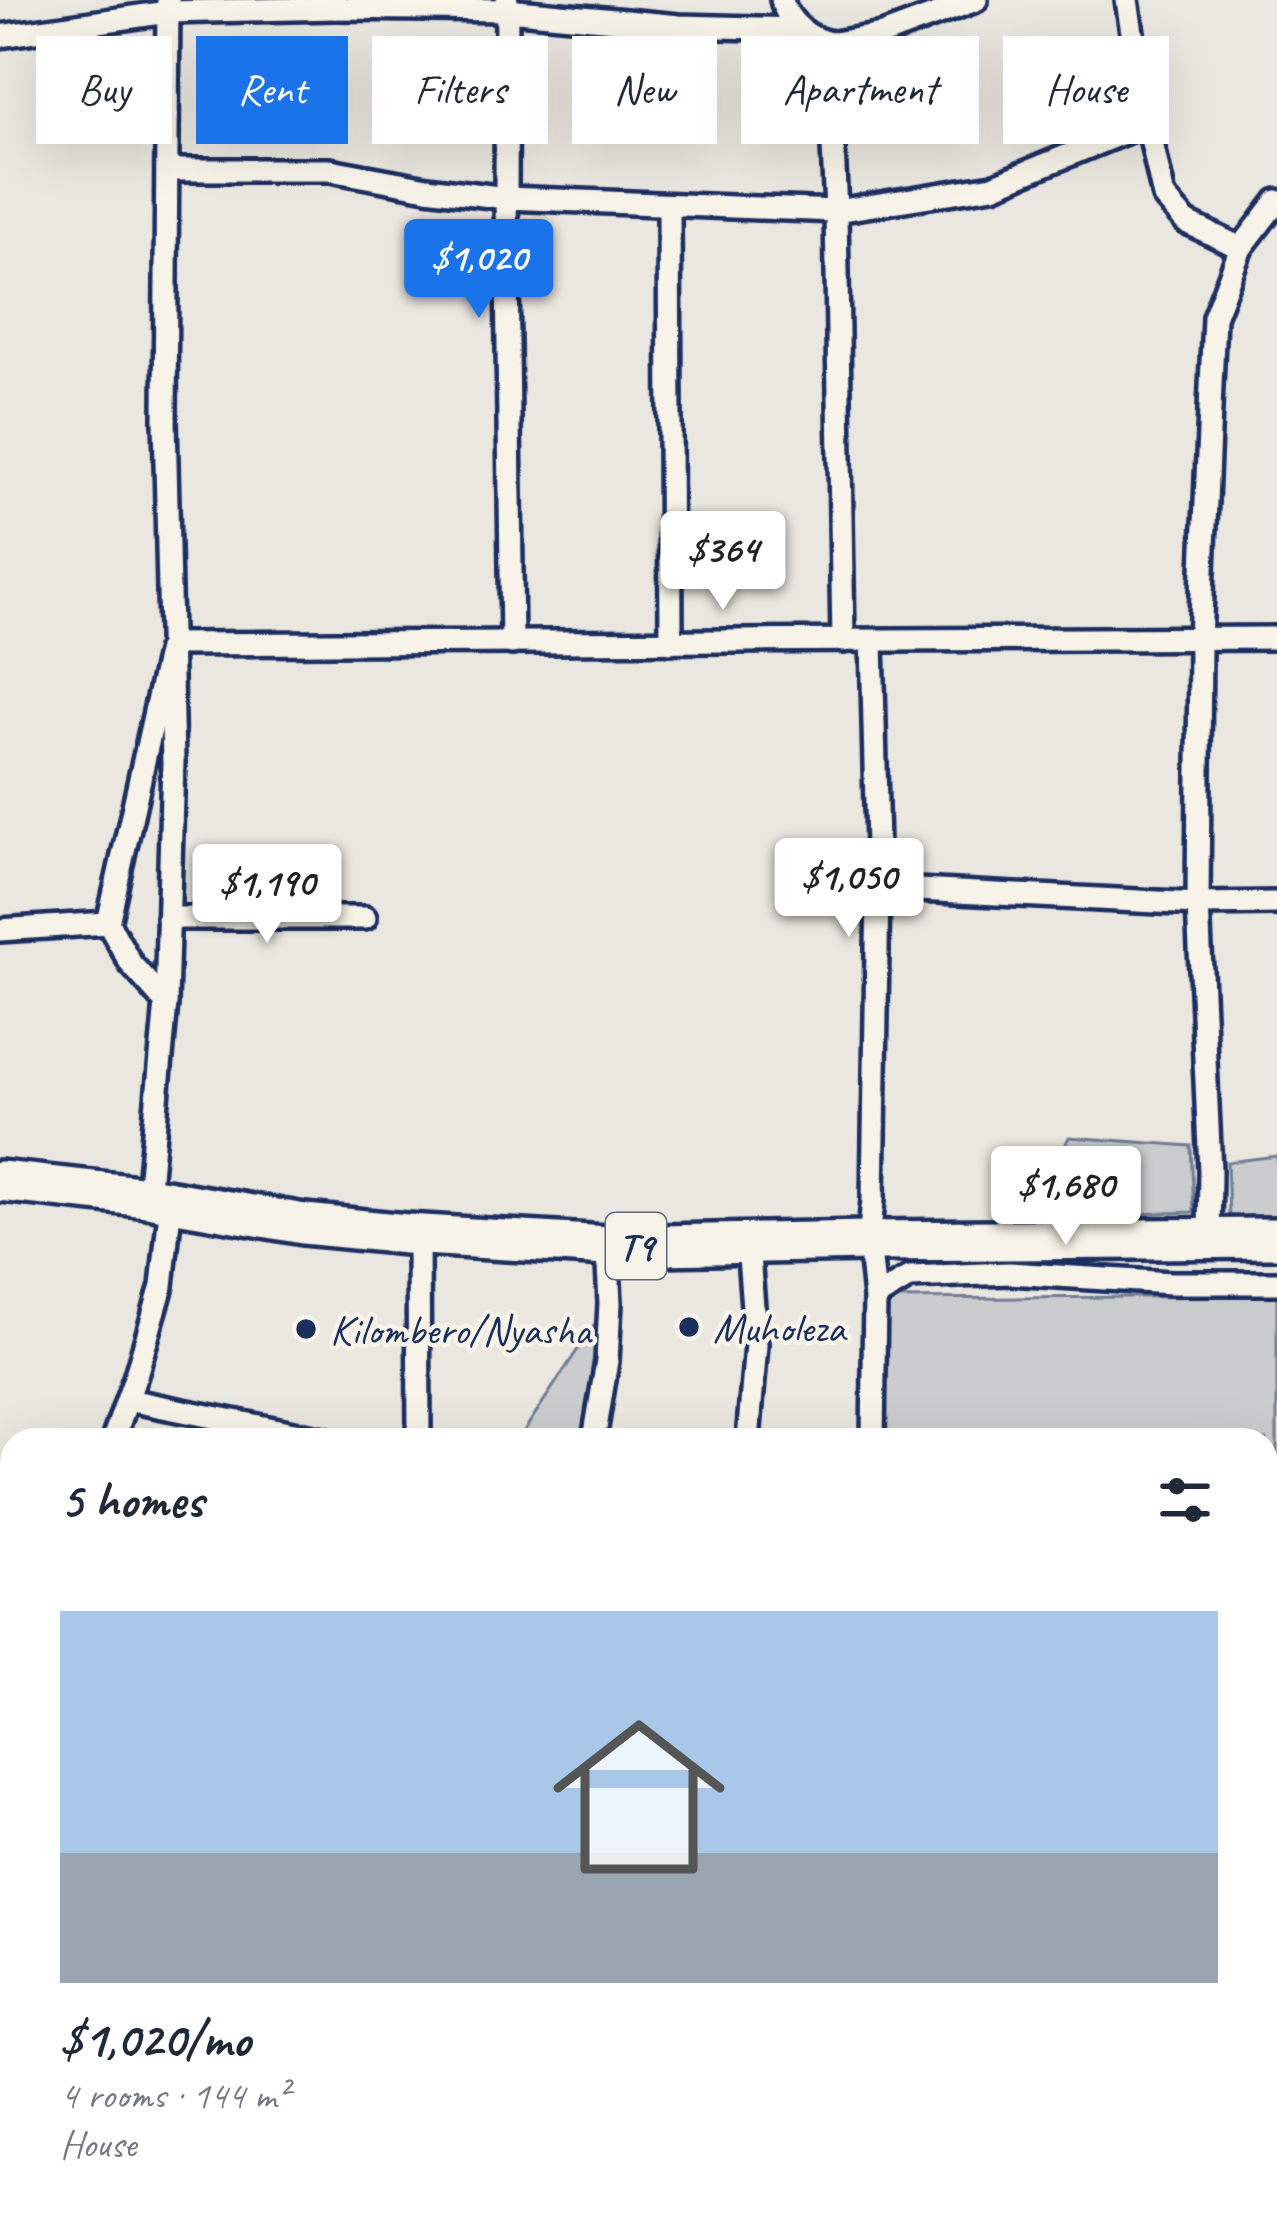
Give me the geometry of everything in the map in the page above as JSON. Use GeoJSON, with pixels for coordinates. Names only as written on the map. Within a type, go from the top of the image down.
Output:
{"type":"FeatureCollection","features":[{"type":"Feature","properties":{"kind":"highway","name":"T9"},"geometry":{"type":"LineString","coordinates":[[0,1181],[159,1199],[304,1225],[607,1246],[1277,1238]]}},
{"type":"Feature","properties":{"kind":"street"},"geometry":{"type":"LineString","coordinates":[[782,0],[784,13],[812,36]]}},
{"type":"Feature","properties":{"kind":"street"},"geometry":{"type":"LineString","coordinates":[[876,36],[976,0]]}},
{"type":"Feature","properties":{"kind":"street"},"geometry":{"type":"LineString","coordinates":[[1127,0],[1133,36]]}},
{"type":"Feature","properties":{"kind":"street"},"geometry":{"type":"LineString","coordinates":[[0,36],[168,6],[335,4],[507,5],[679,26],[800,29]]}},
{"type":"Feature","properties":{"kind":"street"},"geometry":{"type":"LineString","coordinates":[[507,5],[512,643]]}},
{"type":"Feature","properties":{"kind":"street"},"geometry":{"type":"LineString","coordinates":[[118,1428],[162,1286],[159,1199],[173,762],[165,418],[168,6]]}},
{"type":"Feature","properties":{"kind":"street"},"geometry":{"type":"LineString","coordinates":[[833,144],[844,641]]}},
{"type":"Feature","properties":{"kind":"street"},"geometry":{"type":"LineString","coordinates":[[167,170],[330,170],[506,198],[836,211],[993,186],[1096,144]]}},
{"type":"Feature","properties":{"kind":"street"},"geometry":{"type":"LineString","coordinates":[[1152,144],[1164,196],[1186,222],[1241,248]]}},
{"type":"Feature","properties":{"kind":"street"},"geometry":{"type":"LineString","coordinates":[[1209,1238],[1198,904],[1200,640],[1214,317],[1241,248],[1277,201]]}},
{"type":"Feature","properties":{"kind":"street"},"geometry":{"type":"LineString","coordinates":[[669,206],[670,642]]}},
{"type":"Feature","properties":{"kind":"street"},"geometry":{"type":"LineString","coordinates":[[170,644],[1277,638]]}},
{"type":"Feature","properties":{"kind":"street"},"geometry":{"type":"LineString","coordinates":[[872,641],[878,888],[869,1241],[875,1298],[872,1428]]}},
{"type":"Feature","properties":{"kind":"street"},"geometry":{"type":"LineString","coordinates":[[166,1003],[130,964],[108,922],[170,644]]}},
{"type":"Feature","properties":{"kind":"street"},"geometry":{"type":"LineString","coordinates":[[878,888],[1198,904],[1277,903]]}},
{"type":"Feature","properties":{"kind":"street"},"geometry":{"type":"LineString","coordinates":[[168,918],[365,917]]}},
{"type":"Feature","properties":{"kind":"street"},"geometry":{"type":"LineString","coordinates":[[0,930],[108,922]]}},
{"type":"Feature","properties":{"kind":"street"},"geometry":{"type":"LineString","coordinates":[[418,1235],[419,1428]]}},
{"type":"Feature","properties":{"kind":"street"},"geometry":{"type":"LineString","coordinates":[[748,1244],[756,1346],[749,1428]]}},
{"type":"Feature","properties":{"kind":"street"},"geometry":{"type":"LineString","coordinates":[[596,1428],[607,1360],[607,1246]]}},
{"type":"Feature","properties":{"kind":"street"},"geometry":{"type":"LineString","coordinates":[[875,1298],[910,1277],[1010,1273],[1171,1283],[1277,1283]]}},
{"type":"Feature","properties":{"kind":"street"},"geometry":{"type":"LineString","coordinates":[[128,1400],[269,1428]]}},
{"type":"Feature","properties":{"kind":"shaded area"},"geometry":{"type":"Polygon","coordinates":[[[1069,1137],[1191,1146],[1194,1212],[1033,1217],[1069,1137]]]}},
{"type":"Feature","properties":{"kind":"shaded area"},"geometry":{"type":"Polygon","coordinates":[[[1277,1156],[1277,1217],[1229,1216],[1227,1162],[1277,1156]]]}},
{"type":"Feature","properties":{"kind":"shaded area"},"geometry":{"type":"Polygon","coordinates":[[[1277,1296],[1277,1428],[882,1428],[887,1299],[1277,1296]]]}},
{"type":"Feature","properties":{"kind":"shaded area"},"geometry":{"type":"Polygon","coordinates":[[[604,1310],[602,1367],[587,1428],[526,1428],[604,1310]]]}},
{"type":"Feature","properties":{"kind":"place","name":"Muholeza"},"geometry":{"type":"Point","coordinates":[689,1327]}},
{"type":"Feature","properties":{"kind":"place","name":"Kilombero/Nyasha"},"geometry":{"type":"Point","coordinates":[306,1329]}}]}
